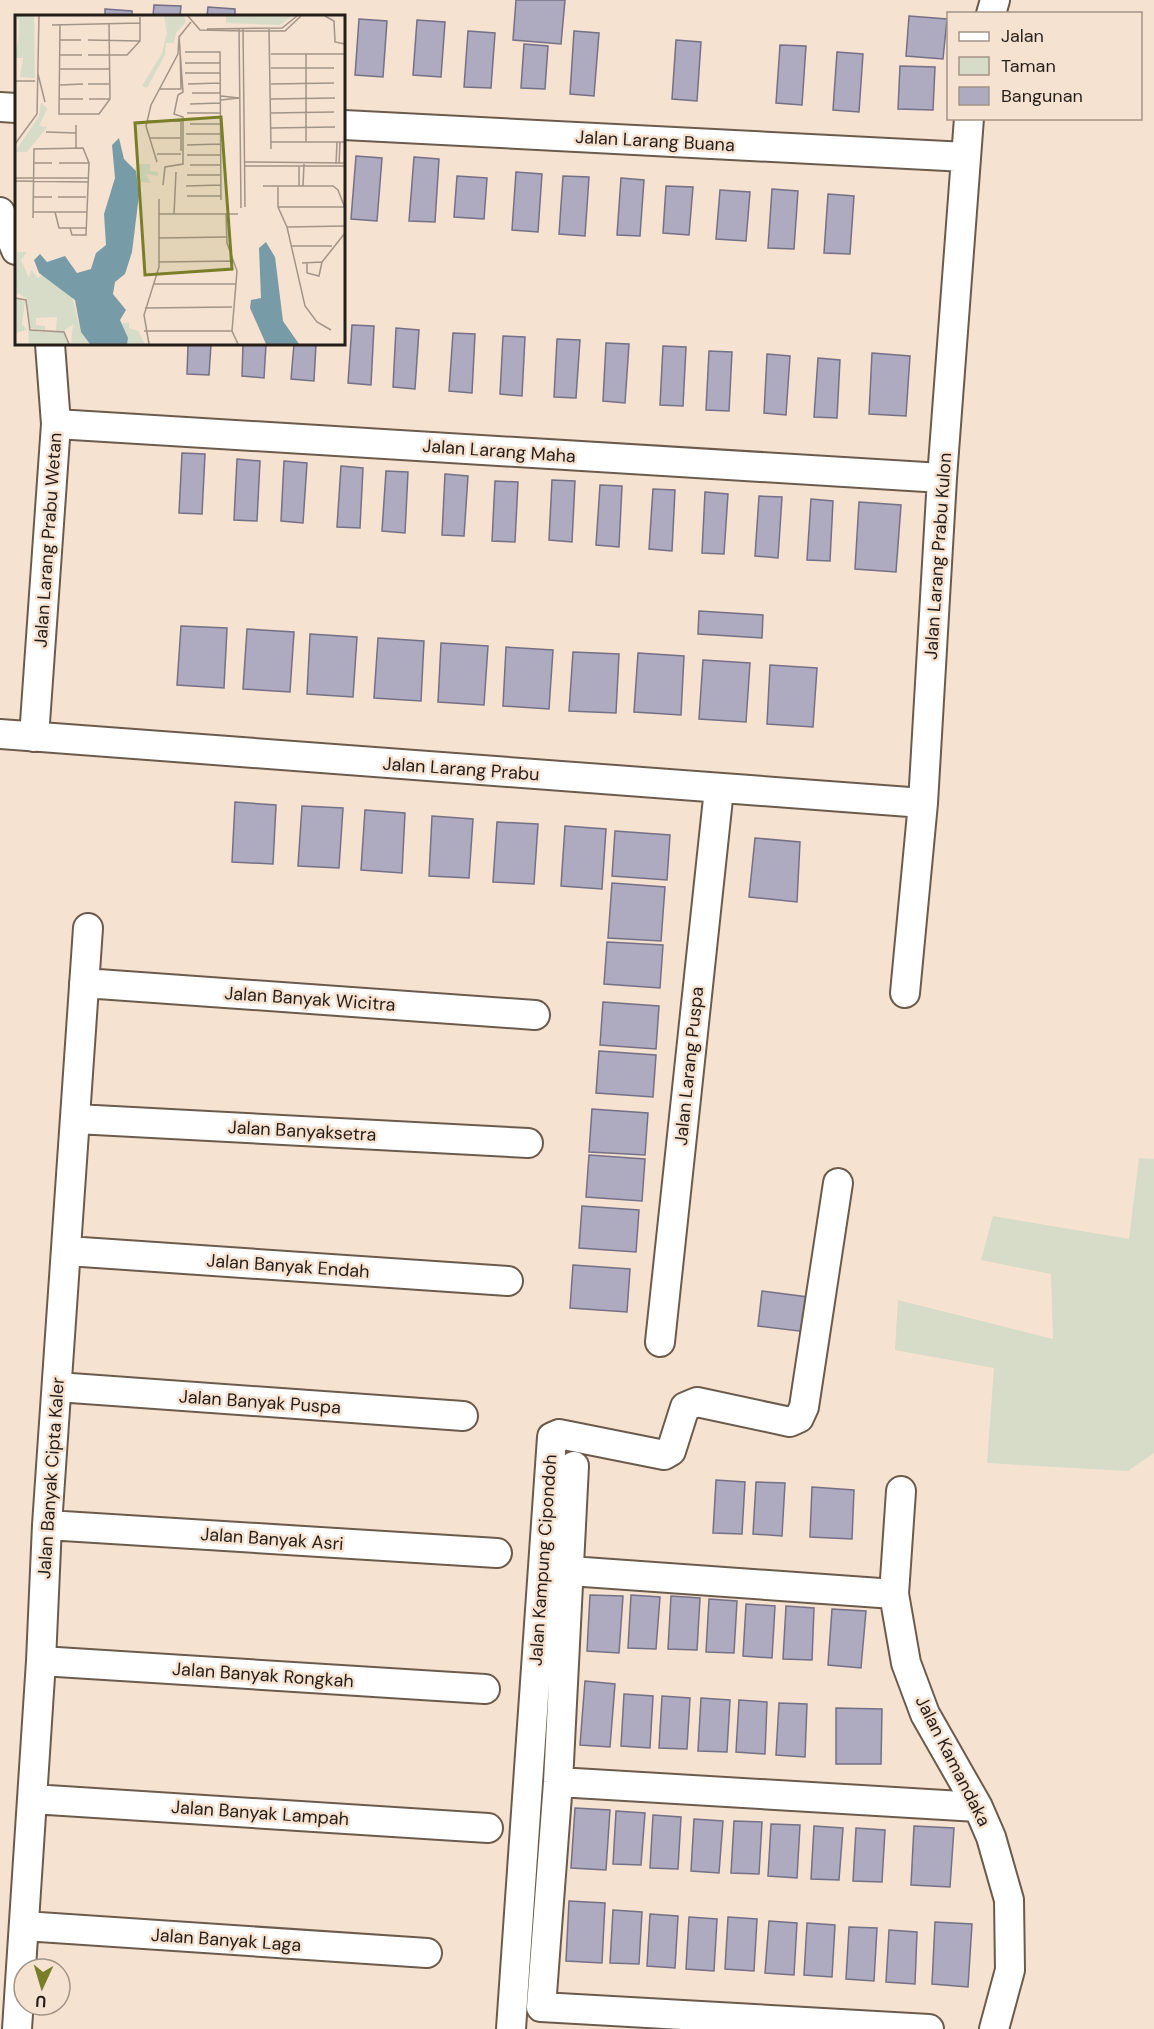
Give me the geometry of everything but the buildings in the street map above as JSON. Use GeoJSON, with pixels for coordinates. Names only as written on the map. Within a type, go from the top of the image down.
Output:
{"type":"FeatureCollection","features":[{"type":"Feature","properties":{"kind":"street"},"geometry":{"type":"LineString","coordinates":[[0,107],[15,108]]}},
{"type":"Feature","properties":{"kind":"street","name":"Jalan Larang Prabu Kulon"},"geometry":{"type":"LineString","coordinates":[[905,993],[923,803],[942,478],[969,120]]}},
{"type":"Feature","properties":{"kind":"street","name":"Jalan Larang Buana"},"geometry":{"type":"LineString","coordinates":[[345,125],[966,157]]}},
{"type":"Feature","properties":{"kind":"street"},"geometry":{"type":"LineString","coordinates":[[0,212],[15,248]]}},
{"type":"Feature","properties":{"kind":"street","name":"Jalan Larang Prabu Wetan"},"geometry":{"type":"LineString","coordinates":[[33,737],[56,424],[50,345]]}},
{"type":"Feature","properties":{"kind":"street","name":"Jalan Larang Maha"},"geometry":{"type":"LineString","coordinates":[[56,424],[942,478]]}},
{"type":"Feature","properties":{"kind":"street","name":"Jalan Larang Prabu"},"geometry":{"type":"LineString","coordinates":[[0,734],[923,803]]}},
{"type":"Feature","properties":{"kind":"street","name":"Jalan Larang Puspa"},"geometry":{"type":"LineString","coordinates":[[660,1342],[719,789]]}},
{"type":"Feature","properties":{"kind":"street","name":"Jalan Banyak Cipta Kaler"},"geometry":{"type":"LineString","coordinates":[[17,2029],[41,1661],[47,1526],[88,928]]}},
{"type":"Feature","properties":{"kind":"street","name":"Jalan Banyak Wicitra"},"geometry":{"type":"LineString","coordinates":[[84,983],[535,1015]]}},
{"type":"Feature","properties":{"kind":"street","name":"Jalan Banyaksetra"},"geometry":{"type":"LineString","coordinates":[[76,1119],[528,1143]]}},
{"type":"Feature","properties":{"kind":"street","name":"Jalan Kampung Cipondoh"},"geometry":{"type":"LineString","coordinates":[[512,2029],[552,1437],[559,1434],[664,1455],[671,1451],[685,1407],[697,1402],[790,1422],[799,1418],[804,1407],[838,1183]]}},
{"type":"Feature","properties":{"kind":"street","name":"Jalan Banyak Endah"},"geometry":{"type":"LineString","coordinates":[[67,1251],[508,1281]]}},
{"type":"Feature","properties":{"kind":"street","name":"Jalan Banyak Puspa"},"geometry":{"type":"LineString","coordinates":[[57,1387],[463,1416]]}},
{"type":"Feature","properties":{"kind":"street"},"geometry":{"type":"LineString","coordinates":[[574,1466],[558,1782],[541,2007],[929,2029]]}},
{"type":"Feature","properties":{"kind":"street","name":"Jalan Kamandaka"},"geometry":{"type":"LineString","coordinates":[[902,1491],[894,1594],[906,1663],[925,1714],[978,1807],[991,1837],[1009,1900],[1010,1970],[994,2029]]}},
{"type":"Feature","properties":{"kind":"street","name":"Jalan Banyak Asri"},"geometry":{"type":"LineString","coordinates":[[47,1526],[497,1554]]}},
{"type":"Feature","properties":{"kind":"street"},"geometry":{"type":"LineString","coordinates":[[570,1571],[894,1594]]}},
{"type":"Feature","properties":{"kind":"street","name":"Jalan Banyak Rongkah"},"geometry":{"type":"LineString","coordinates":[[41,1661],[485,1689]]}},
{"type":"Feature","properties":{"kind":"street"},"geometry":{"type":"LineString","coordinates":[[558,1782],[978,1807]]}},
{"type":"Feature","properties":{"kind":"street","name":"Jalan Banyak Lampah"},"geometry":{"type":"LineString","coordinates":[[32,1799],[488,1828]]}},
{"type":"Feature","properties":{"kind":"street","name":"Jalan Banyak Laga"},"geometry":{"type":"LineString","coordinates":[[24,1926],[428,1953]]}},
{"type":"Feature","properties":{"kind":"green space"},"geometry":{"type":"Polygon","coordinates":[[[1139,1158],[1154,1159],[1154,1453],[1128,1471],[987,1463],[994,1368],[895,1350],[898,1300],[1053,1339],[1051,1274],[981,1260],[993,1216],[1129,1239],[1139,1158]]]}}]}
